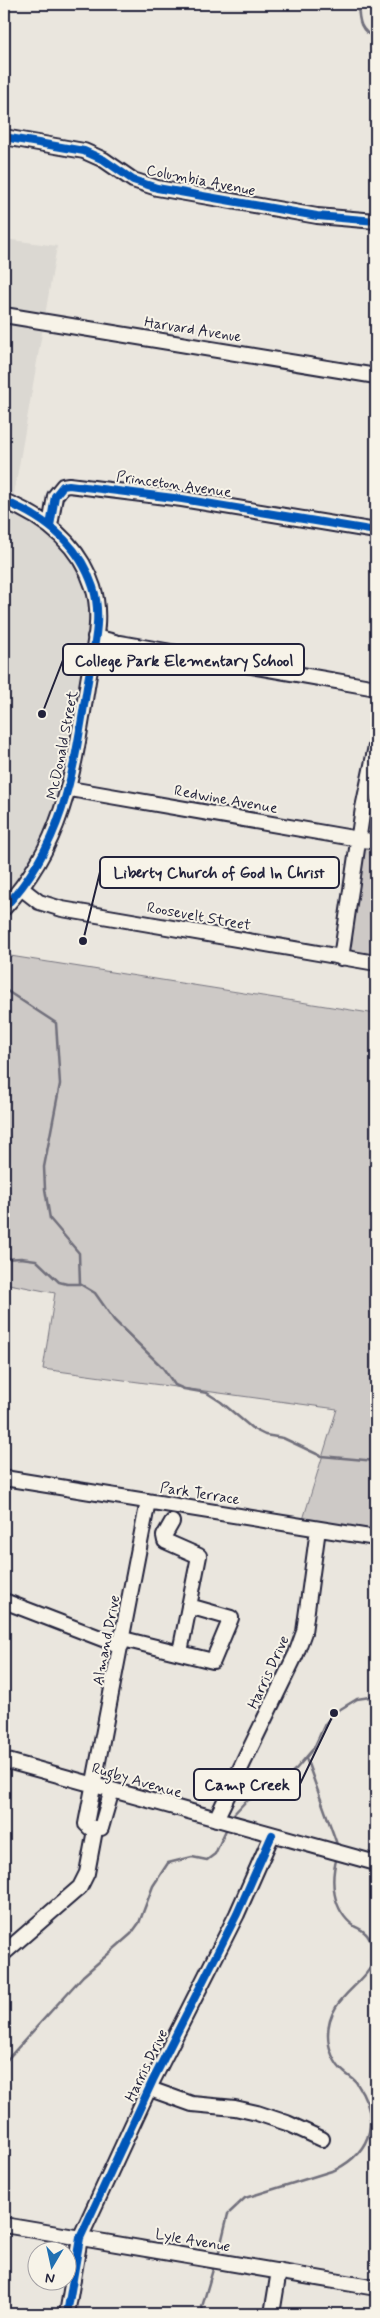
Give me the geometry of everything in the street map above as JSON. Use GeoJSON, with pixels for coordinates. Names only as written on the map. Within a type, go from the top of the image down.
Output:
{"type":"FeatureCollection","features":[{"type":"Feature","properties":{"kind":"street","name":"Columbia Avenue"},"geometry":{"type":"LineString","coordinates":[[4,137],[84,151],[104,160],[133,180],[157,188],[323,217],[375,221]]}},
{"type":"Feature","properties":{"kind":"street","name":"Harvard Avenue"},"geometry":{"type":"LineString","coordinates":[[4,315],[376,376]]}},
{"type":"Feature","properties":{"kind":"street","name":"Princeton Avenue"},"geometry":{"type":"LineString","coordinates":[[50,526],[55,496],[63,486],[70,485],[191,500],[376,532]]}},
{"type":"Feature","properties":{"kind":"street"},"geometry":{"type":"LineString","coordinates":[[4,501],[35,515],[50,526]]}},
{"type":"Feature","properties":{"kind":"street","name":"McDonald Street"},"geometry":{"type":"LineString","coordinates":[[4,908],[21,888],[50,840],[70,789],[95,637],[97,605],[89,576],[73,550],[50,526]]}},
{"type":"Feature","properties":{"kind":"street"},"geometry":{"type":"LineString","coordinates":[[95,637],[376,688]]}},
{"type":"Feature","properties":{"kind":"street"},"geometry":{"type":"LineString","coordinates":[[341,958],[358,839],[376,746]]}},
{"type":"Feature","properties":{"kind":"street","name":"Redwine Avenue"},"geometry":{"type":"LineString","coordinates":[[70,789],[376,842]]}},
{"type":"Feature","properties":{"kind":"street","name":"Roosevelt Street"},"geometry":{"type":"LineString","coordinates":[[21,888],[39,902],[62,909],[376,964]]}},
{"type":"Feature","properties":{"kind":"street","name":"Park Terrace"},"geometry":{"type":"LineString","coordinates":[[4,1478],[376,1538]]}},
{"type":"Feature","properties":{"kind":"street","name":"Almand Drive"},"geometry":{"type":"LineString","coordinates":[[95,1830],[86,1824],[148,1501]]}},
{"type":"Feature","properties":{"kind":"street"},"geometry":{"type":"LineString","coordinates":[[172,1522],[164,1536],[165,1542],[199,1556],[180,1652]]}},
{"type":"Feature","properties":{"kind":"street","name":"Harris Drive"},"geometry":{"type":"LineString","coordinates":[[216,1819],[296,1654],[304,1632],[318,1529]]}},
{"type":"Feature","properties":{"kind":"street"},"geometry":{"type":"LineString","coordinates":[[4,1601],[122,1642],[180,1652],[213,1661],[231,1618],[189,1606]]}},
{"type":"Feature","properties":{"kind":"street","name":"Rugby Avenue"},"geometry":{"type":"LineString","coordinates":[[4,1760],[376,1863]]}},
{"type":"Feature","properties":{"kind":"street"},"geometry":{"type":"LineString","coordinates":[[4,1953],[80,1887],[87,1872],[95,1830],[101,1828],[112,1790]]}},
{"type":"Feature","properties":{"kind":"street","name":"Harris Drive"},"geometry":{"type":"LineString","coordinates":[[67,2314],[80,2238],[150,2089],[237,1914],[272,1834]]}},
{"type":"Feature","properties":{"kind":"street"},"geometry":{"type":"LineString","coordinates":[[150,2089],[192,2104],[235,2108],[257,2113],[287,2123],[322,2139]]}},
{"type":"Feature","properties":{"kind":"street","name":"Lyle Avenue"},"geometry":{"type":"LineString","coordinates":[[4,2225],[376,2288]]}},
{"type":"Feature","properties":{"kind":"street"},"geometry":{"type":"LineString","coordinates":[[272,2314],[279,2272]]}},
{"type":"Feature","properties":{"kind":"shaded area"},"geometry":{"type":"Polygon","coordinates":[[[4,239],[57,246],[12,506],[46,520],[83,568],[94,605],[92,638],[58,817],[4,906],[4,239]]]}},
{"type":"Feature","properties":{"kind":"shaded area"},"geometry":{"type":"Polygon","coordinates":[[[361,838],[376,843],[376,959],[343,953],[361,838]]]}},
{"type":"Feature","properties":{"kind":"shaded area"},"geometry":{"type":"Polygon","coordinates":[[[4,955],[376,1014],[376,1538],[302,1523],[337,1409],[43,1369],[55,1293],[4,1283],[4,955]]]}},
{"type":"Feature","properties":{"kind":"waterway"},"geometry":{"type":"LineString","coordinates":[[358,4],[363,28],[376,38]]}},
{"type":"Feature","properties":{"kind":"waterway"},"geometry":{"type":"LineString","coordinates":[[4,989],[56,1023],[60,1084],[44,1167],[45,1189],[50,1219],[79,1253],[80,1284]]}},
{"type":"Feature","properties":{"kind":"waterway"},"geometry":{"type":"LineString","coordinates":[[4,1259],[21,1258],[36,1260],[59,1282],[80,1284],[95,1293],[114,1320],[163,1368],[175,1385],[184,1389],[207,1393],[221,1402],[253,1429],[265,1435],[283,1438],[321,1456],[376,1461]]}},
{"type":"Feature","properties":{"kind":"waterway"},"geometry":{"type":"LineString","coordinates":[[231,1817],[246,1801],[271,1790],[296,1769],[314,1748],[325,1724],[334,1713],[357,1699],[370,1697],[376,1692]]}},
{"type":"Feature","properties":{"kind":"waterway"},"geometry":{"type":"LineString","coordinates":[[306,1758],[338,1847]]}},
{"type":"Feature","properties":{"kind":"waterway"},"geometry":{"type":"LineString","coordinates":[[4,2063],[83,1976],[131,1934],[139,1923],[153,1886],[168,1863],[192,1857],[207,1860],[215,1854],[226,1830]]}},
{"type":"Feature","properties":{"kind":"waterway"},"geometry":{"type":"LineString","coordinates":[[218,2256],[228,2214],[245,2198],[335,2170],[358,2153],[365,2143],[369,2132],[370,2120],[364,2095],[355,2081],[337,2065],[330,2050],[328,2040],[330,2022],[334,2011],[340,2001],[364,1976],[376,1957],[369,1937],[347,1919],[337,1903],[334,1885],[337,1857]]}},
{"type":"Feature","properties":{"kind":"waterway"},"geometry":{"type":"LineString","coordinates":[[204,2314],[202,2307],[214,2266]]}},
{"type":"Feature","properties":{"kind":"cycle path"},"geometry":{"type":"LineString","coordinates":[[4,137],[84,151],[104,160],[133,180],[157,188],[317,216],[376,221]]}},
{"type":"Feature","properties":{"kind":"cycle path"},"geometry":{"type":"LineString","coordinates":[[50,526],[55,496],[63,486],[69,485],[182,499],[376,531]]}},
{"type":"Feature","properties":{"kind":"cycle path"},"geometry":{"type":"LineString","coordinates":[[4,501],[33,515],[69,545],[87,572],[96,598],[97,610],[94,646],[78,743],[64,802],[54,830],[41,857],[25,883],[4,908]]}},
{"type":"Feature","properties":{"kind":"cycle path"},"geometry":{"type":"LineString","coordinates":[[67,2314],[80,2238],[153,2080],[237,1914],[272,1835]]}},
{"type":"Feature","properties":{"kind":"place","name":"College Park Elementary School"},"geometry":{"type":"Point","coordinates":[42,714]}},
{"type":"Feature","properties":{"kind":"place","name":"Liberty Church of God In Christ"},"geometry":{"type":"Point","coordinates":[83,941]}},
{"type":"Feature","properties":{"kind":"place","name":"Camp Creek"},"geometry":{"type":"Point","coordinates":[334,1713]}}]}
